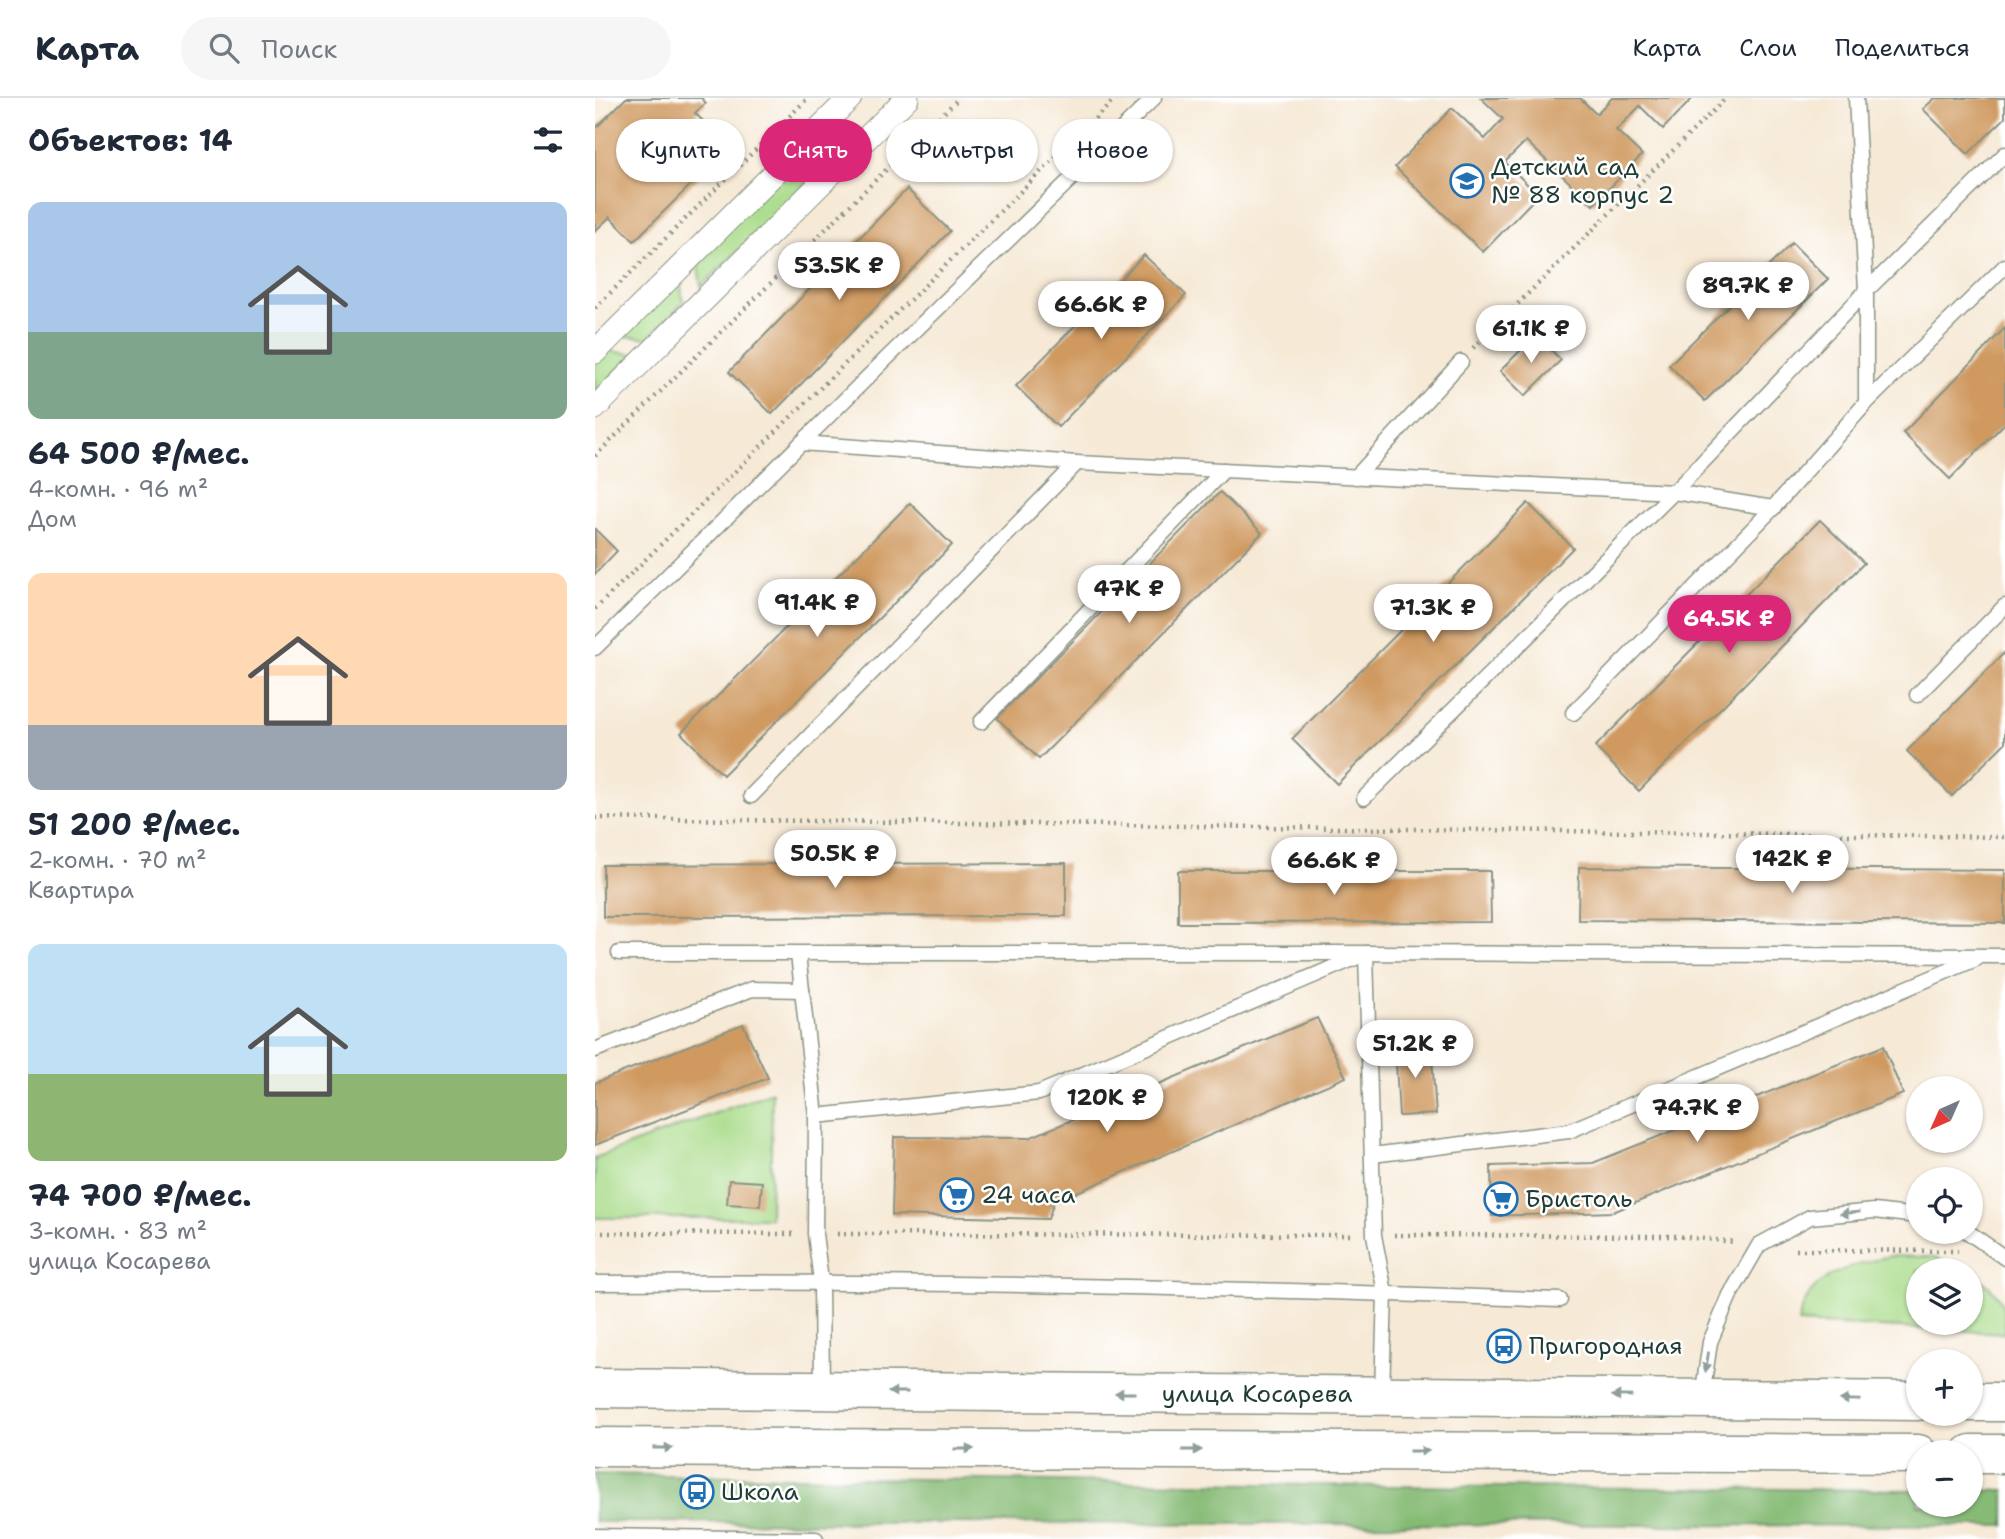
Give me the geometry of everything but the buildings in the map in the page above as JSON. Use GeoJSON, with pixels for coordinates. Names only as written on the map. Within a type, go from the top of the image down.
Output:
{"type":"FeatureCollection","features":[{"type":"Feature","properties":{"kind":"main road","name":"улица Косарева"},"geometry":{"type":"LineString","coordinates":[[595,1388],[1906,1401]]}},
{"type":"Feature","properties":{"kind":"main road"},"geometry":{"type":"LineString","coordinates":[[1983,1402],[2005,1402]]}},
{"type":"Feature","properties":{"kind":"main road"},"geometry":{"type":"LineString","coordinates":[[595,1447],[1906,1454]]}},
{"type":"Feature","properties":{"kind":"main road"},"geometry":{"type":"LineString","coordinates":[[1983,1454],[2005,1454]]}},
{"type":"Feature","properties":{"kind":"street"},"geometry":{"type":"LineString","coordinates":[[595,352],[850,98]]}},
{"type":"Feature","properties":{"kind":"street"},"geometry":{"type":"LineString","coordinates":[[595,408],[907,98]]}},
{"type":"Feature","properties":{"kind":"lane"},"geometry":{"type":"LineString","coordinates":[[595,648],[1154,98]]}},
{"type":"Feature","properties":{"kind":"lane"},"geometry":{"type":"LineString","coordinates":[[1856,98],[1866,291],[1866,402]]}},
{"type":"Feature","properties":{"kind":"lane"},"geometry":{"type":"LineString","coordinates":[[1364,798],[1674,492],[1866,291],[2005,154]]}},
{"type":"Feature","properties":{"kind":"lane"},"geometry":{"type":"LineString","coordinates":[[1573,713],[1773,508],[1866,402],[2005,266]]}},
{"type":"Feature","properties":{"kind":"lane"},"geometry":{"type":"LineString","coordinates":[[1356,477],[1461,362]]}},
{"type":"Feature","properties":{"kind":"lane"},"geometry":{"type":"LineString","coordinates":[[801,443],[1077,463],[1674,492],[1773,508]]}},
{"type":"Feature","properties":{"kind":"lane"},"geometry":{"type":"LineString","coordinates":[[751,796],[1077,463]]}},
{"type":"Feature","properties":{"kind":"lane"},"geometry":{"type":"LineString","coordinates":[[981,722],[1224,470]]}},
{"type":"Feature","properties":{"kind":"lane"},"geometry":{"type":"LineString","coordinates":[[1917,695],[2005,606]]}},
{"type":"Feature","properties":{"kind":"lane"},"geometry":{"type":"LineString","coordinates":[[618,953],[2005,956]]}},
{"type":"Feature","properties":{"kind":"lane"},"geometry":{"type":"LineString","coordinates":[[816,1116],[1039,1093],[1366,953]]}},
{"type":"Feature","properties":{"kind":"lane"},"geometry":{"type":"LineString","coordinates":[[1366,953],[1374,1235],[1385,1293],[1382,1394]]}},
{"type":"Feature","properties":{"kind":"lane"},"geometry":{"type":"LineString","coordinates":[[798,954],[816,1116],[815,1234],[821,1281],[822,1392]]}},
{"type":"Feature","properties":{"kind":"lane"},"geometry":{"type":"LineString","coordinates":[[1372,1155],[1569,1131],[1984,956]]}},
{"type":"Feature","properties":{"kind":"lane"},"geometry":{"type":"LineString","coordinates":[[595,1050],[752,989],[802,990]]}},
{"type":"Feature","properties":{"kind":"lane"},"geometry":{"type":"LineString","coordinates":[[1702,1397],[1710,1342],[1730,1295],[1759,1245],[1811,1217],[1874,1211],[1906,1215]]}},
{"type":"Feature","properties":{"kind":"lane"},"geometry":{"type":"LineString","coordinates":[[1983,1243],[2005,1258]]}},
{"type":"Feature","properties":{"kind":"lane"},"geometry":{"type":"LineString","coordinates":[[595,1283],[821,1281],[1385,1293],[1560,1300]]}},
{"type":"Feature","properties":{"kind":"lane"},"geometry":{"type":"LineString","coordinates":[[595,1536],[816,1539]]}},
{"type":"Feature","properties":{"kind":"path"},"geometry":{"type":"LineString","coordinates":[[595,308],[808,98]]}},
{"type":"Feature","properties":{"kind":"path"},"geometry":{"type":"LineString","coordinates":[[595,456],[958,98]]}},
{"type":"Feature","properties":{"kind":"path"},"geometry":{"type":"LineString","coordinates":[[595,609],[1116,98]]}},
{"type":"Feature","properties":{"kind":"path"},"geometry":{"type":"LineString","coordinates":[[1487,334],[1727,98]]}},
{"type":"Feature","properties":{"kind":"path"},"geometry":{"type":"LineString","coordinates":[[595,818],[2005,837]]}},
{"type":"Feature","properties":{"kind":"path"},"geometry":{"type":"LineString","coordinates":[[595,1233],[1675,1236],[1798,1251],[1966,1251]]}},
{"type":"Feature","properties":{"kind":"green space"},"geometry":{"type":"Polygon","coordinates":[[[774,182],[807,182],[701,287],[697,258],[774,182]]]}},
{"type":"Feature","properties":{"kind":"green space"},"geometry":{"type":"Polygon","coordinates":[[[680,277],[683,303],[648,338],[622,336],[680,277]]]}},
{"type":"Feature","properties":{"kind":"green space"},"geometry":{"type":"Polygon","coordinates":[[[608,351],[634,354],[595,393],[595,364],[608,351]]]}},
{"type":"Feature","properties":{"kind":"green space"},"geometry":{"type":"Polygon","coordinates":[[[772,1092],[770,1218],[595,1218],[595,1158],[772,1092]]]}},
{"type":"Feature","properties":{"kind":"green space"},"geometry":{"type":"Polygon","coordinates":[[[1889,1256],[1936,1258],[1906,1258],[1906,1328],[1798,1323],[1803,1306],[1820,1283],[1831,1275],[1889,1256]]]}},
{"type":"Feature","properties":{"kind":"green space"},"geometry":{"type":"Polygon","coordinates":[[[1983,1281],[1994,1291],[2002,1304],[2005,1333],[1983,1332],[1983,1281]]]}},
{"type":"Feature","properties":{"kind":"green space"},"geometry":{"type":"Polygon","coordinates":[[[595,1474],[1385,1486],[1906,1490],[1906,1517],[1983,1517],[1983,1490],[2005,1491],[2005,1526],[595,1522],[595,1474]]]}},
{"type":"Feature","properties":{"kind":"place","name":"Детский сад № 88 корпус 2"},"geometry":{"type":"Point","coordinates":[1467,181]}},
{"type":"Feature","properties":{"kind":"place","name":"24 часа"},"geometry":{"type":"Point","coordinates":[957,1195]}},
{"type":"Feature","properties":{"kind":"place","name":"Бристоль"},"geometry":{"type":"Point","coordinates":[1501,1199]}},
{"type":"Feature","properties":{"kind":"place","name":"Пригородная"},"geometry":{"type":"Point","coordinates":[1504,1346]}},
{"type":"Feature","properties":{"kind":"place","name":"Школа"},"geometry":{"type":"Point","coordinates":[697,1492]}}]}
